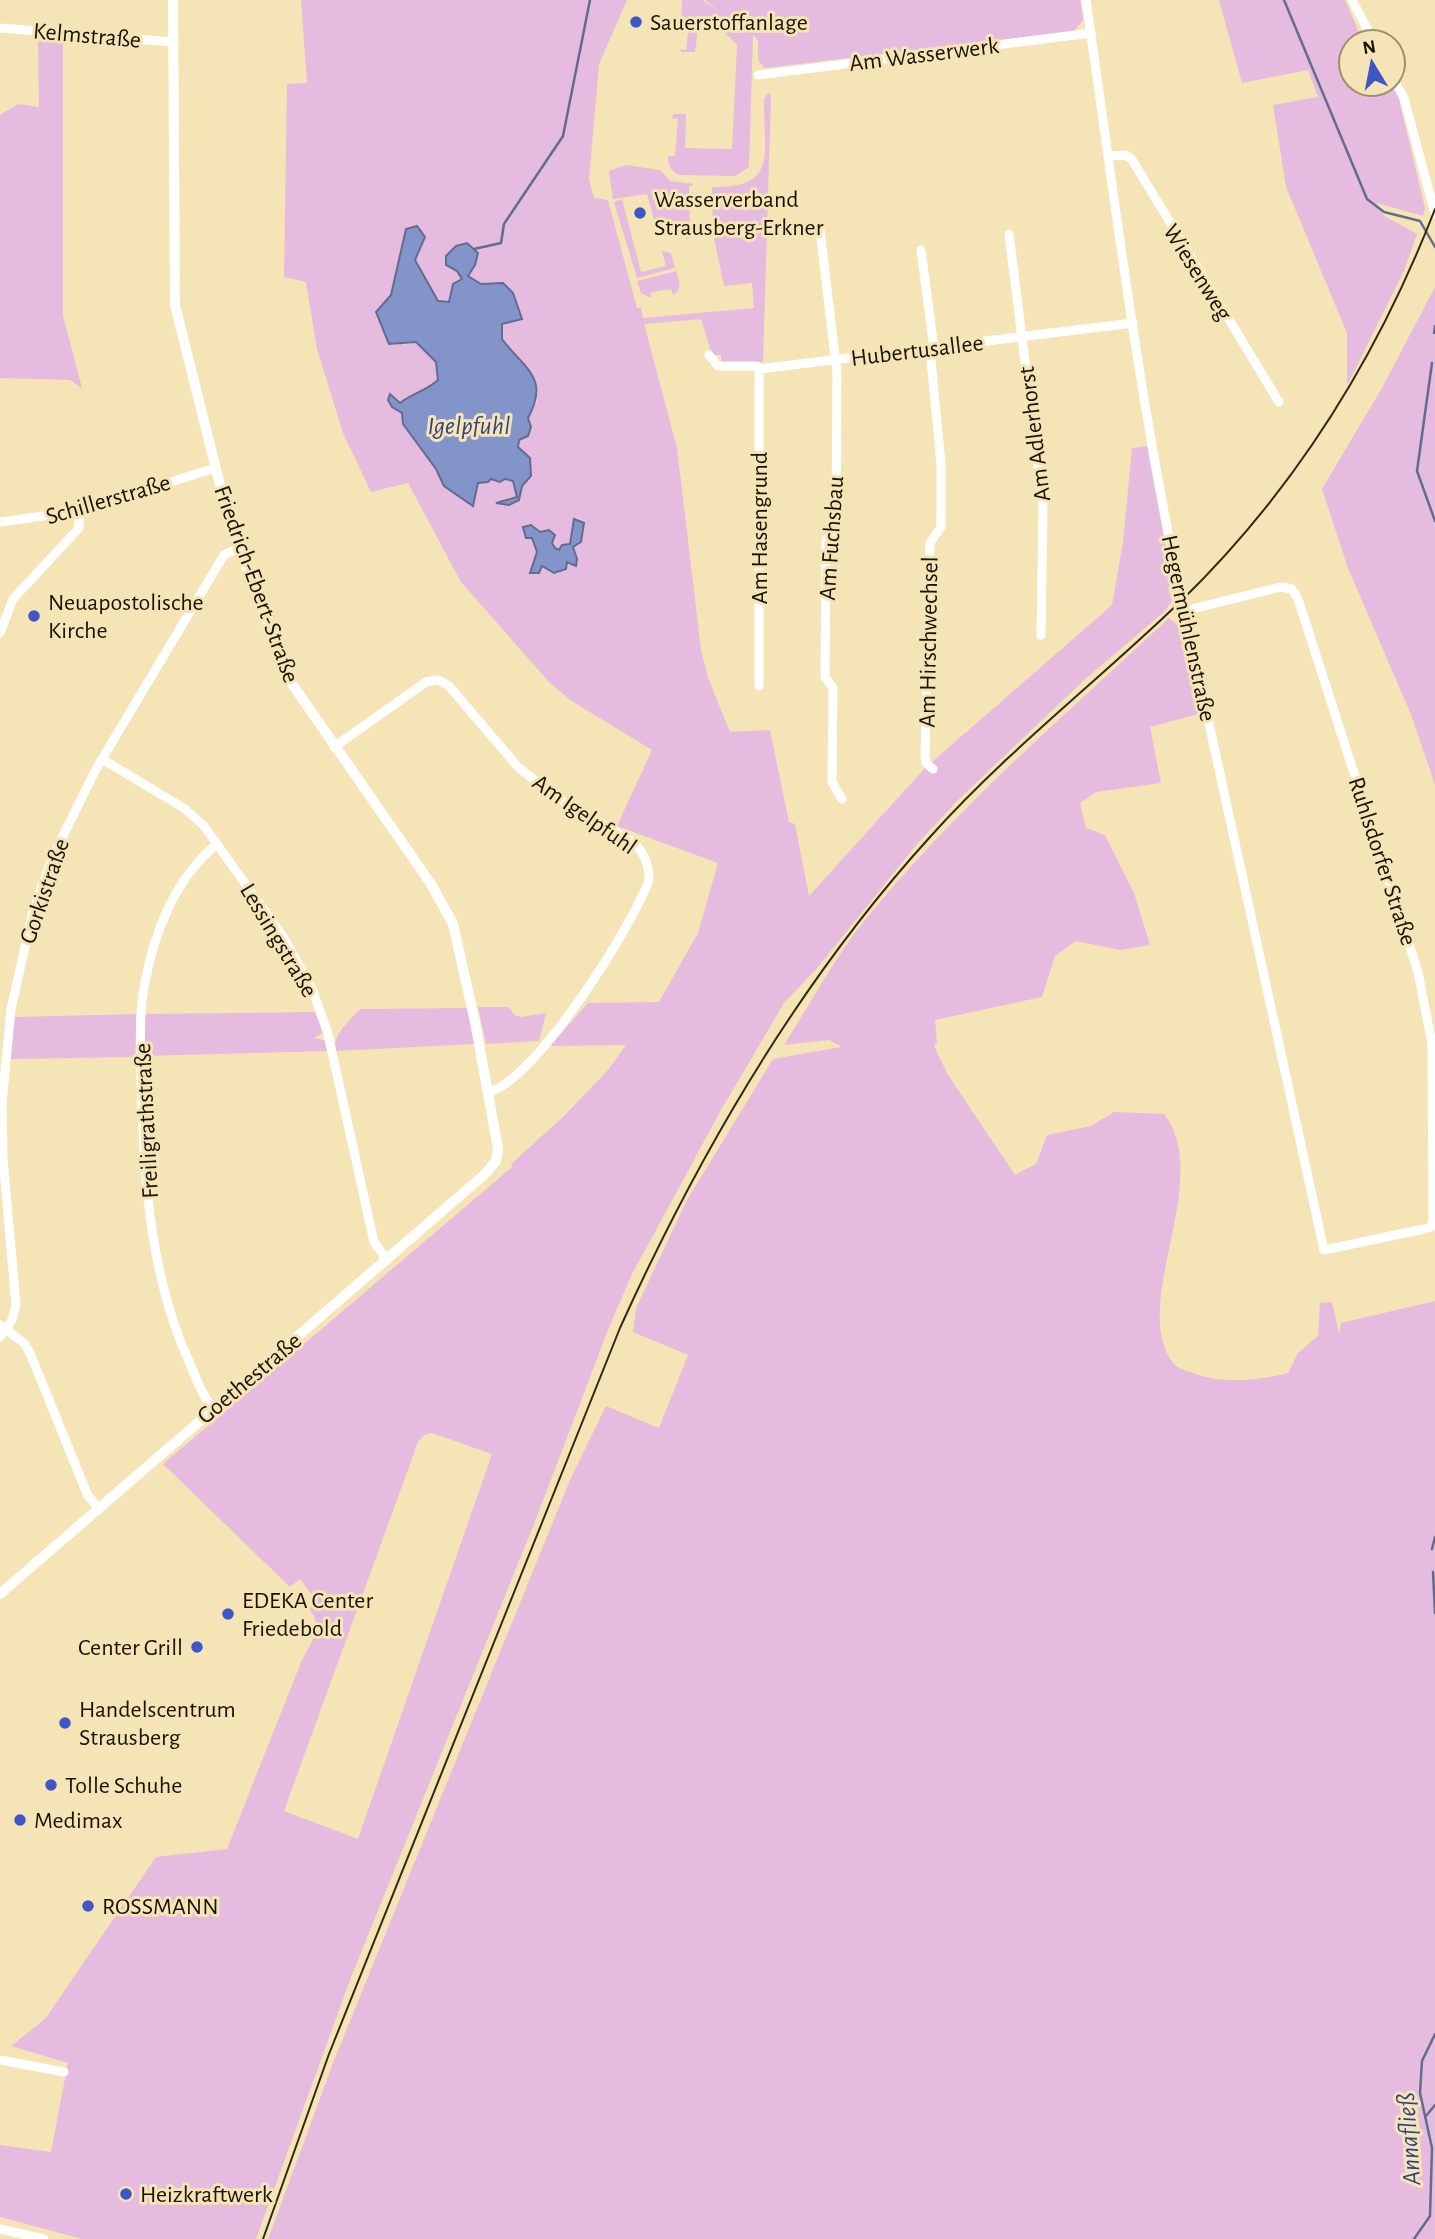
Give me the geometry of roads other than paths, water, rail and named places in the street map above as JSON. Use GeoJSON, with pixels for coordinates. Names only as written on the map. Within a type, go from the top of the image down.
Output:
{"type":"FeatureCollection","features":[{"type":"Feature","properties":{"kind":"street","name":"Friedrich-Ebert-Straße"},"geometry":{"type":"LineString","coordinates":[[173,0],[175,305],[215,468],[239,548],[290,681],[446,909],[458,941],[489,1092],[498,1142],[496,1161]]}},
{"type":"Feature","properties":{"kind":"street","name":"Hegermühlenstraße"},"geometry":{"type":"LineString","coordinates":[[1086,0],[1159,483],[1184,611],[1324,1250]]}},
{"type":"Feature","properties":{"kind":"street"},"geometry":{"type":"LineString","coordinates":[[1352,0],[1367,28]]}},
{"type":"Feature","properties":{"kind":"street","name":"Kelmstraße"},"geometry":{"type":"LineString","coordinates":[[0,28],[173,42]]}},
{"type":"Feature","properties":{"kind":"street","name":"Am Wasserwerk"},"geometry":{"type":"LineString","coordinates":[[758,75],[1091,33]]}},
{"type":"Feature","properties":{"kind":"street"},"geometry":{"type":"LineString","coordinates":[[1404,98],[1435,214]]}},
{"type":"Feature","properties":{"kind":"street","name":"Wiesenweg"},"geometry":{"type":"LineString","coordinates":[[1110,156],[1125,155],[1131,158],[1279,402]]}},
{"type":"Feature","properties":{"kind":"street","name":"Am Fuchsbau"},"geometry":{"type":"LineString","coordinates":[[820,230],[835,359],[836,526],[826,541],[825,677],[833,688],[832,782],[842,799]]}},
{"type":"Feature","properties":{"kind":"street","name":"Am Adlerhorst"},"geometry":{"type":"LineString","coordinates":[[1009,234],[1043,505],[1041,635]]}},
{"type":"Feature","properties":{"kind":"street","name":"Am Hirschwechsel"},"geometry":{"type":"LineString","coordinates":[[921,250],[941,464],[941,527],[930,543],[925,755],[926,763],[933,769]]}},
{"type":"Feature","properties":{"kind":"street","name":"Hubertusallee"},"geometry":{"type":"LineString","coordinates":[[709,355],[718,366],[757,366],[759,369],[1133,323]]}},
{"type":"Feature","properties":{"kind":"street","name":"Am Hasengrund"},"geometry":{"type":"LineString","coordinates":[[759,369],[759,686]]}},
{"type":"Feature","properties":{"kind":"street","name":"Schillerstraße"},"geometry":{"type":"LineString","coordinates":[[0,522],[79,510],[215,468]]}},
{"type":"Feature","properties":{"kind":"street"},"geometry":{"type":"LineString","coordinates":[[0,633],[13,598],[79,528],[79,510]]}},
{"type":"Feature","properties":{"kind":"street","name":"Gorkistraße"},"geometry":{"type":"LineString","coordinates":[[97,1507],[88,1496],[30,1353],[24,1343],[2,1330],[16,1305],[2,1116],[15,985],[34,907],[49,865],[103,759],[224,555],[239,548]]}},
{"type":"Feature","properties":{"kind":"street","name":"Ruhlsdorfer Straße"},"geometry":{"type":"LineString","coordinates":[[1184,611],[1281,587],[1292,589],[1403,918],[1418,972],[1432,1044],[1431,1227],[1324,1250]]}},
{"type":"Feature","properties":{"kind":"street","name":"Am Igelpfuhl"},"geometry":{"type":"LineString","coordinates":[[334,747],[426,682],[438,680],[449,686],[478,723],[526,773],[556,797],[633,842],[643,851],[649,869],[649,880],[611,954],[560,1026],[506,1086],[489,1092]]}},
{"type":"Feature","properties":{"kind":"street","name":"Lessingstraße"},"geometry":{"type":"LineString","coordinates":[[103,759],[186,809],[217,844],[284,939],[313,991],[326,1025],[374,1242],[387,1260]]}},
{"type":"Feature","properties":{"kind":"street","name":"Freiligrathstraße"},"geometry":{"type":"LineString","coordinates":[[213,1409],[179,1342],[160,1274],[143,1138],[140,1035],[144,984],[160,927],[179,888],[196,863],[217,844]]}},
{"type":"Feature","properties":{"kind":"street","name":"Goethestraße"},"geometry":{"type":"LineString","coordinates":[[0,1594],[97,1507],[387,1260],[485,1174],[496,1161]]}},
{"type":"Feature","properties":{"kind":"street"},"geometry":{"type":"LineString","coordinates":[[0,2060],[64,2072]]}},
{"type":"Feature","properties":{"kind":"street"},"geometry":{"type":"LineString","coordinates":[[0,2229],[44,2239]]}},
{"type":"Feature","properties":{"kind":"water","name":"Igelpfuhl"},"geometry":{"type":"Polygon","coordinates":[[[417,226],[425,237],[415,260],[438,301],[449,302],[453,284],[462,279],[457,271],[446,265],[446,256],[456,246],[467,243],[478,253],[468,276],[481,284],[503,283],[513,293],[522,319],[502,324],[502,339],[536,383],[534,404],[528,418],[531,427],[528,436],[519,440],[518,447],[530,458],[531,476],[522,486],[519,500],[509,505],[496,503],[517,497],[513,481],[505,479],[500,482],[491,479],[478,483],[473,506],[444,486],[436,469],[403,424],[402,413],[392,407],[388,400],[390,394],[400,403],[438,380],[436,362],[416,342],[389,344],[376,312],[391,295],[406,229],[417,226]]]}},
{"type":"Feature","properties":{"kind":"water"},"geometry":{"type":"Polygon","coordinates":[[[574,519],[584,523],[581,542],[573,547],[576,566],[567,562],[566,569],[554,573],[542,566],[539,573],[530,573],[537,552],[532,538],[526,538],[523,527],[531,525],[540,532],[549,530],[555,535],[552,543],[559,550],[562,545],[570,544],[574,519]]]}},
{"type":"Feature","properties":{"kind":"waterway"},"geometry":{"type":"LineString","coordinates":[[474,249],[501,243],[504,224],[563,136],[590,0]]}},
{"type":"Feature","properties":{"kind":"waterway","name":"Annafließ"},"geometry":{"type":"LineString","coordinates":[[1284,0],[1367,199],[1384,212],[1420,221],[1435,247]]}},
{"type":"Feature","properties":{"kind":"waterway","name":"Annafließ"},"geometry":{"type":"LineString","coordinates":[[1434,333],[1435,326]]}},
{"type":"Feature","properties":{"kind":"waterway","name":"Annafließ"},"geometry":{"type":"LineString","coordinates":[[1432,363],[1417,471],[1435,521]]}},
{"type":"Feature","properties":{"kind":"waterway","name":"Annafließ"},"geometry":{"type":"LineString","coordinates":[[1432,1549],[1435,1537]]}},
{"type":"Feature","properties":{"kind":"waterway","name":"Annafließ"},"geometry":{"type":"LineString","coordinates":[[1433,1572],[1435,1613]]}},
{"type":"Feature","properties":{"kind":"waterway","name":"Annafließ"},"geometry":{"type":"LineString","coordinates":[[1414,2239],[1430,2216],[1432,2148],[1420,2093],[1422,2061],[1435,2034]]}},
{"type":"Feature","properties":{"kind":"waterway"},"geometry":{"type":"LineString","coordinates":[[1426,2116],[1435,2105]]}},
{"type":"Feature","properties":{"kind":"tram line"},"geometry":{"type":"LineString","coordinates":[[263,2239],[329,2054],[620,1328],[651,1262],[719,1133],[795,1009],[882,892],[930,837],[990,775],[1181,601],[1222,559],[1260,514],[1329,419],[1359,369],[1387,317],[1435,209]]}},
{"type":"Feature","properties":{"kind":"place","name":"Sauerstoffanlage"},"geometry":{"type":"Point","coordinates":[636,22]}},
{"type":"Feature","properties":{"kind":"place","name":"Wasserverband Strausberg-Erkner"},"geometry":{"type":"Point","coordinates":[640,213]}},
{"type":"Feature","properties":{"kind":"place","name":"Neuapostolische Kirche"},"geometry":{"type":"Point","coordinates":[34,616]}},
{"type":"Feature","properties":{"kind":"place","name":"EDEKA Center Friedebold"},"geometry":{"type":"Point","coordinates":[228,1614]}},
{"type":"Feature","properties":{"kind":"place","name":"Center Grill"},"geometry":{"type":"Point","coordinates":[197,1647]}},
{"type":"Feature","properties":{"kind":"place","name":"Handelscentrum Strausberg"},"geometry":{"type":"Point","coordinates":[65,1723]}},
{"type":"Feature","properties":{"kind":"place","name":"Tolle Schuhe"},"geometry":{"type":"Point","coordinates":[51,1785]}},
{"type":"Feature","properties":{"kind":"place","name":"Medimax"},"geometry":{"type":"Point","coordinates":[20,1820]}},
{"type":"Feature","properties":{"kind":"place","name":"ROSSMANN"},"geometry":{"type":"Point","coordinates":[88,1906]}},
{"type":"Feature","properties":{"kind":"place","name":"Heizkraftwerk"},"geometry":{"type":"Point","coordinates":[126,2194]}}]}
